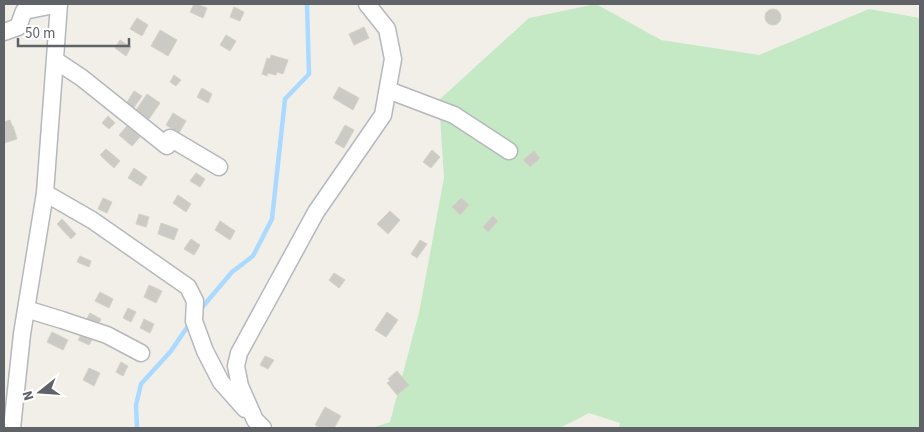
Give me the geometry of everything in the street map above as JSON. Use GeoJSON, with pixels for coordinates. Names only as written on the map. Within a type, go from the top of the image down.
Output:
{"type":"FeatureCollection","features":[{"type":"Feature","properties":{"kind":"street"},"geometry":{"type":"LineString","coordinates":[[4,32],[18,27],[24,11],[59,4],[45,193],[10,421]]}},
{"type":"Feature","properties":{"kind":"street"},"geometry":{"type":"LineString","coordinates":[[259,424],[240,386],[236,366],[240,352],[316,212],[383,115],[393,59],[387,29],[367,4]]}},
{"type":"Feature","properties":{"kind":"street"},"geometry":{"type":"LineString","coordinates":[[55,60],[82,78],[167,146],[170,138],[219,167]]}},
{"type":"Feature","properties":{"kind":"street"},"geometry":{"type":"LineString","coordinates":[[388,90],[454,115],[509,151]]}},
{"type":"Feature","properties":{"kind":"street"},"geometry":{"type":"LineString","coordinates":[[45,193],[92,220],[188,288],[195,301],[194,321],[205,351],[221,382],[259,424]]}},
{"type":"Feature","properties":{"kind":"street"},"geometry":{"type":"LineString","coordinates":[[26,309],[106,335],[141,353]]}},
{"type":"Feature","properties":{"kind":"green space"},"geometry":{"type":"Polygon","coordinates":[[[596,4],[661,40],[759,55],[869,9],[920,18],[920,428],[619,428],[620,423],[589,413],[560,428],[372,428],[390,422],[419,313],[444,178],[439,100],[529,18],[596,4]]]}},
{"type":"Feature","properties":{"kind":"building"},"geometry":{"type":"Polygon","coordinates":[[[194,4],[207,8],[203,18],[190,12],[194,4]]]}},
{"type":"Feature","properties":{"kind":"building"},"geometry":{"type":"Polygon","coordinates":[[[234,7],[244,12],[240,21],[230,17],[234,7]]]}},
{"type":"Feature","properties":{"kind":"building"},"geometry":{"type":"Polygon","coordinates":[[[770,9],[776,9],[781,14],[779,23],[770,25],[765,20],[765,14],[770,9]]]}},
{"type":"Feature","properties":{"kind":"building"},"geometry":{"type":"Polygon","coordinates":[[[137,18],[148,25],[142,36],[130,29],[137,18]]]}},
{"type":"Feature","properties":{"kind":"building"},"geometry":{"type":"Polygon","coordinates":[[[364,27],[369,38],[354,45],[349,34],[364,27]]]}},
{"type":"Feature","properties":{"kind":"building"},"geometry":{"type":"Polygon","coordinates":[[[160,30],[177,40],[168,56],[151,46],[160,30]]]}},
{"type":"Feature","properties":{"kind":"building"},"geometry":{"type":"Polygon","coordinates":[[[226,35],[236,41],[230,51],[220,45],[226,35]]]}},
{"type":"Feature","properties":{"kind":"building"},"geometry":{"type":"Polygon","coordinates":[[[120,40],[131,47],[126,56],[115,48],[120,40]]]}},
{"type":"Feature","properties":{"kind":"building"},"geometry":{"type":"Polygon","coordinates":[[[271,55],[288,60],[283,74],[277,72],[276,75],[268,73],[267,76],[262,74],[267,58],[270,59],[271,55]]]}},
{"type":"Feature","properties":{"kind":"building"},"geometry":{"type":"Polygon","coordinates":[[[174,75],[181,80],[176,86],[170,82],[174,75]]]}},
{"type":"Feature","properties":{"kind":"building"},"geometry":{"type":"Polygon","coordinates":[[[339,87],[359,98],[353,110],[333,98],[339,87]]]}},
{"type":"Feature","properties":{"kind":"building"},"geometry":{"type":"Polygon","coordinates":[[[202,88],[212,94],[208,103],[197,97],[202,88]]]}},
{"type":"Feature","properties":{"kind":"building"},"geometry":{"type":"Polygon","coordinates":[[[134,91],[142,96],[133,109],[126,104],[134,91]]]}},
{"type":"Feature","properties":{"kind":"building"},"geometry":{"type":"Polygon","coordinates":[[[147,94],[160,103],[149,119],[136,110],[147,94]]]}},
{"type":"Feature","properties":{"kind":"building"},"geometry":{"type":"Polygon","coordinates":[[[173,113],[186,121],[179,133],[166,125],[173,113]]]}},
{"type":"Feature","properties":{"kind":"building"},"geometry":{"type":"Polygon","coordinates":[[[108,116],[115,123],[109,129],[102,123],[108,116]]]}},
{"type":"Feature","properties":{"kind":"building"},"geometry":{"type":"Polygon","coordinates":[[[10,120],[17,139],[4,143],[4,122],[10,120]]]}},
{"type":"Feature","properties":{"kind":"building"},"geometry":{"type":"Polygon","coordinates":[[[345,125],[354,130],[344,148],[335,143],[345,125]]]}},
{"type":"Feature","properties":{"kind":"building"},"geometry":{"type":"Polygon","coordinates":[[[127,126],[140,137],[132,146],[119,135],[127,126]]]}},
{"type":"Feature","properties":{"kind":"building"},"geometry":{"type":"Polygon","coordinates":[[[106,149],[120,161],[114,168],[100,155],[106,149]]]}},
{"type":"Feature","properties":{"kind":"building"},"geometry":{"type":"Polygon","coordinates":[[[432,150],[440,157],[431,168],[423,162],[432,150]]]}},
{"type":"Feature","properties":{"kind":"building"},"geometry":{"type":"Polygon","coordinates":[[[534,151],[540,158],[530,167],[523,160],[534,151]]]}},
{"type":"Feature","properties":{"kind":"building"},"geometry":{"type":"Polygon","coordinates":[[[134,168],[147,177],[141,186],[128,178],[134,168]]]}},
{"type":"Feature","properties":{"kind":"building"},"geometry":{"type":"Polygon","coordinates":[[[196,173],[205,179],[200,187],[190,181],[196,173]]]}},
{"type":"Feature","properties":{"kind":"building"},"geometry":{"type":"Polygon","coordinates":[[[178,195],[191,204],[186,212],[173,203],[178,195]]]}},
{"type":"Feature","properties":{"kind":"building"},"geometry":{"type":"Polygon","coordinates":[[[103,198],[112,202],[107,213],[98,209],[103,198]]]}},
{"type":"Feature","properties":{"kind":"building"},"geometry":{"type":"Polygon","coordinates":[[[461,198],[469,205],[460,215],[452,207],[461,198]]]}},
{"type":"Feature","properties":{"kind":"building"},"geometry":{"type":"Polygon","coordinates":[[[390,211],[400,220],[388,234],[377,224],[390,211]]]}},
{"type":"Feature","properties":{"kind":"building"},"geometry":{"type":"Polygon","coordinates":[[[139,214],[149,217],[146,227],[136,224],[139,214]]]}},
{"type":"Feature","properties":{"kind":"building"},"geometry":{"type":"Polygon","coordinates":[[[493,216],[498,221],[488,232],[483,227],[493,216]]]}},
{"type":"Feature","properties":{"kind":"building"},"geometry":{"type":"Polygon","coordinates":[[[62,219],[76,234],[71,239],[57,224],[62,219]]]}},
{"type":"Feature","properties":{"kind":"building"},"geometry":{"type":"Polygon","coordinates":[[[220,221],[235,231],[230,240],[215,230],[220,221]]]}},
{"type":"Feature","properties":{"kind":"building"},"geometry":{"type":"Polygon","coordinates":[[[161,223],[178,229],[174,240],[158,234],[161,223]]]}},
{"type":"Feature","properties":{"kind":"building"},"geometry":{"type":"Polygon","coordinates":[[[191,239],[200,245],[194,255],[184,249],[191,239]]]}},
{"type":"Feature","properties":{"kind":"building"},"geometry":{"type":"Polygon","coordinates":[[[420,240],[427,244],[417,258],[411,254],[420,240]]]}},
{"type":"Feature","properties":{"kind":"building"},"geometry":{"type":"Polygon","coordinates":[[[80,256],[91,261],[89,267],[77,262],[80,256]]]}},
{"type":"Feature","properties":{"kind":"building"},"geometry":{"type":"Polygon","coordinates":[[[334,273],[345,280],[339,288],[329,280],[334,273]]]}},
{"type":"Feature","properties":{"kind":"building"},"geometry":{"type":"Polygon","coordinates":[[[149,285],[162,291],[156,303],[144,297],[149,285]]]}},
{"type":"Feature","properties":{"kind":"building"},"geometry":{"type":"Polygon","coordinates":[[[100,292],[113,299],[109,308],[95,301],[100,292]]]}},
{"type":"Feature","properties":{"kind":"building"},"geometry":{"type":"Polygon","coordinates":[[[128,308],[136,312],[131,322],[123,318],[128,308]]]}},
{"type":"Feature","properties":{"kind":"building"},"geometry":{"type":"Polygon","coordinates":[[[387,312],[398,320],[386,337],[375,330],[387,312]]]}},
{"type":"Feature","properties":{"kind":"building"},"geometry":{"type":"Polygon","coordinates":[[[90,313],[101,319],[97,327],[85,322],[90,313]]]}},
{"type":"Feature","properties":{"kind":"building"},"geometry":{"type":"Polygon","coordinates":[[[144,319],[154,324],[150,333],[140,328],[144,319]]]}},
{"type":"Feature","properties":{"kind":"building"},"geometry":{"type":"Polygon","coordinates":[[[52,332],[68,340],[63,350],[47,342],[52,332]]]}},
{"type":"Feature","properties":{"kind":"building"},"geometry":{"type":"Polygon","coordinates":[[[82,333],[93,338],[89,345],[78,340],[82,333]]]}},
{"type":"Feature","properties":{"kind":"building"},"geometry":{"type":"Polygon","coordinates":[[[265,356],[274,360],[268,369],[260,365],[265,356]]]}},
{"type":"Feature","properties":{"kind":"building"},"geometry":{"type":"Polygon","coordinates":[[[121,362],[128,366],[123,376],[116,372],[121,362]]]}},
{"type":"Feature","properties":{"kind":"building"},"geometry":{"type":"Polygon","coordinates":[[[89,368],[100,373],[94,386],[83,380],[89,368]]]}},
{"type":"Feature","properties":{"kind":"building"},"geometry":{"type":"Polygon","coordinates":[[[397,371],[409,385],[397,395],[387,383],[390,381],[388,379],[397,371]]]}},
{"type":"Feature","properties":{"kind":"building"},"geometry":{"type":"Polygon","coordinates":[[[325,407],[341,416],[334,428],[321,428],[315,425],[325,407]]]}},
{"type":"Feature","properties":{"kind":"waterway"},"geometry":{"type":"LineString","coordinates":[[199,311],[232,272],[253,256],[272,219],[285,99],[309,74],[307,4]]}},
{"type":"Feature","properties":{"kind":"waterway"},"geometry":{"type":"LineString","coordinates":[[137,428],[136,405],[141,384],[171,351],[190,323]]}}]}
